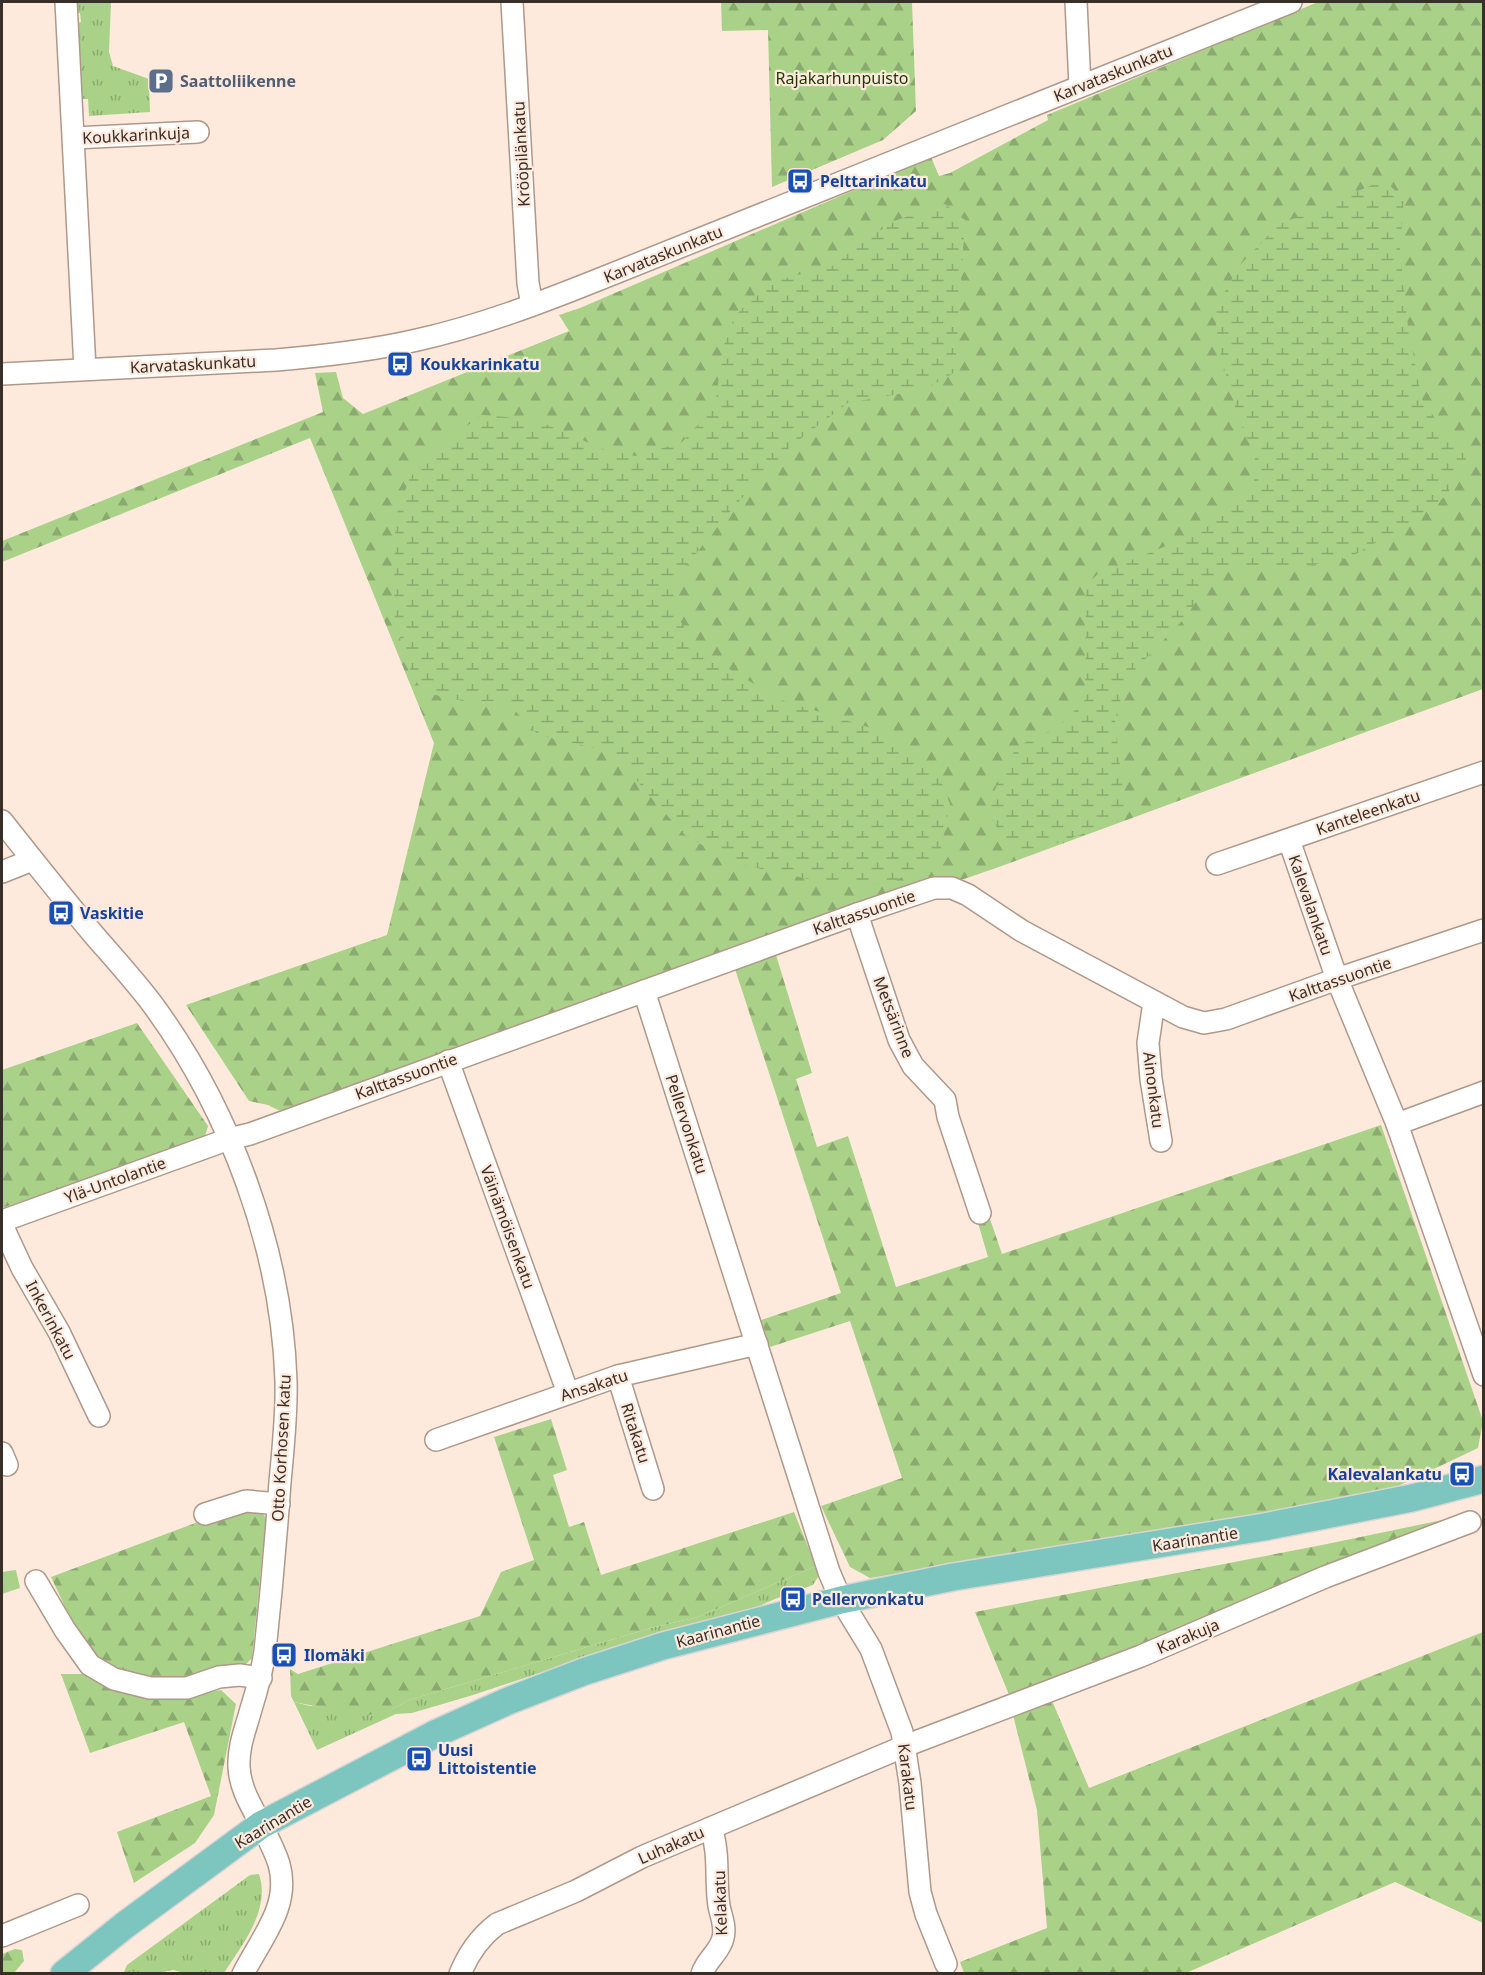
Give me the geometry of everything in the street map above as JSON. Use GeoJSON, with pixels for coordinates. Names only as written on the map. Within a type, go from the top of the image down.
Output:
{"type":"FeatureCollection","features":[{"type":"Feature","properties":{"kind":"main road","name":"Kaarinantie"},"geometry":{"type":"LineString","coordinates":[[64,1974],[124,1925],[261,1825],[437,1733],[508,1701],[583,1672],[663,1646],[841,1600],[953,1577],[1264,1527],[1412,1498],[1484,1479]]}},
{"type":"Feature","properties":{"kind":"street"},"geometry":{"type":"LineString","coordinates":[[66,2],[84,369]]}},
{"type":"Feature","properties":{"kind":"street","name":"Krööpilänkatu"},"geometry":{"type":"LineString","coordinates":[[512,2],[528,283],[532,305]]}},
{"type":"Feature","properties":{"kind":"street"},"geometry":{"type":"LineString","coordinates":[[1076,2],[1080,86]]}},
{"type":"Feature","properties":{"kind":"street","name":"Karvataskunkatu"},"geometry":{"type":"LineString","coordinates":[[2,374],[276,360],[362,351],[456,330],[532,305],[1292,2]]}},
{"type":"Feature","properties":{"kind":"street","name":"Koukkarinkuja"},"geometry":{"type":"LineString","coordinates":[[74,138],[198,132]]}},
{"type":"Feature","properties":{"kind":"street","name":"Kanteleenkatu"},"geometry":{"type":"LineString","coordinates":[[1217,864],[1484,772]]}},
{"type":"Feature","properties":{"kind":"street","name":"Otto Korhosen katu"},"geometry":{"type":"LineString","coordinates":[[2,821],[153,1005],[196,1071],[214,1103],[250,1193],[268,1258],[283,1339],[286,1382],[279,1503],[261,1678],[241,1740],[238,1765],[245,1792],[261,1825]]}},
{"type":"Feature","properties":{"kind":"street","name":"Kalevalankatu"},"geometry":{"type":"LineString","coordinates":[[1288,840],[1337,979],[1396,1124],[1481,1363]]}},
{"type":"Feature","properties":{"kind":"street"},"geometry":{"type":"LineString","coordinates":[[2,872],[32,860]]}},
{"type":"Feature","properties":{"kind":"street","name":"Kalttassuontie"},"geometry":{"type":"LineString","coordinates":[[229,1139],[250,1134],[934,888],[952,888],[968,895],[1022,931],[1183,1017],[1204,1023],[1226,1019],[1484,930]]}},
{"type":"Feature","properties":{"kind":"street","name":"Metsärinne"},"geometry":{"type":"LineString","coordinates":[[857,914],[899,1040],[913,1066],[945,1100],[948,1117],[980,1213]]}},
{"type":"Feature","properties":{"kind":"street","name":"Pellervonkatu"},"geometry":{"type":"LineString","coordinates":[[644,991],[826,1561],[841,1600]]}},
{"type":"Feature","properties":{"kind":"street","name":"Ainonkatu"},"geometry":{"type":"LineString","coordinates":[[1154,1002],[1148,1043],[1150,1078],[1161,1141]]}},
{"type":"Feature","properties":{"kind":"street","name":"Väinämöisenkatu"},"geometry":{"type":"LineString","coordinates":[[448,1062],[568,1394]]}},
{"type":"Feature","properties":{"kind":"street"},"geometry":{"type":"LineString","coordinates":[[1396,1124],[1484,1092]]}},
{"type":"Feature","properties":{"kind":"street","name":"Ylä-Untolantie"},"geometry":{"type":"LineString","coordinates":[[2,1223],[229,1139]]}},
{"type":"Feature","properties":{"kind":"street","name":"Inkerinkatu"},"geometry":{"type":"LineString","coordinates":[[2,1223],[22,1268],[59,1332],[99,1416]]}},
{"type":"Feature","properties":{"kind":"street","name":"Ansakatu"},"geometry":{"type":"LineString","coordinates":[[436,1440],[618,1377],[757,1344]]}},
{"type":"Feature","properties":{"kind":"street","name":"Ritakatu"},"geometry":{"type":"LineString","coordinates":[[618,1377],[653,1489]]}},
{"type":"Feature","properties":{"kind":"street"},"geometry":{"type":"LineString","coordinates":[[205,1514],[246,1501],[279,1503]]}},
{"type":"Feature","properties":{"kind":"street","name":"Karakuja"},"geometry":{"type":"LineString","coordinates":[[905,1746],[1141,1656],[1325,1578],[1470,1522]]}},
{"type":"Feature","properties":{"kind":"street"},"geometry":{"type":"LineString","coordinates":[[36,1581],[65,1630],[90,1665],[114,1679],[150,1688],[187,1688],[219,1677],[240,1675],[261,1678]]}},
{"type":"Feature","properties":{"kind":"street","name":"Karakatu"},"geometry":{"type":"LineString","coordinates":[[841,1600],[871,1649],[898,1719],[905,1746],[911,1792],[920,1892],[926,1914],[946,1964]]}},
{"type":"Feature","properties":{"kind":"street","name":"Luhakatu"},"geometry":{"type":"LineString","coordinates":[[460,1974],[474,1947],[497,1924],[576,1891],[642,1857],[905,1746]]}},
{"type":"Feature","properties":{"kind":"street"},"geometry":{"type":"LineString","coordinates":[[243,1974],[271,1926],[281,1899],[280,1867],[261,1825]]}},
{"type":"Feature","properties":{"kind":"street","name":"Kelakatu"},"geometry":{"type":"LineString","coordinates":[[702,1974],[720,1945],[724,1932],[719,1905],[717,1849],[711,1828]]}},
{"type":"Feature","properties":{"kind":"street"},"geometry":{"type":"LineString","coordinates":[[2,1936],[78,1905]]}},
{"type":"Feature","properties":{"kind":"green space"},"geometry":{"type":"Polygon","coordinates":[[[74,2],[111,2],[109,52],[113,66],[149,79],[150,112],[89,116],[88,99],[79,99],[75,24],[81,22],[80,13],[74,13],[74,2]]]}},
{"type":"Feature","properties":{"kind":"green space","name":"Rajakarhunpuisto"},"geometry":{"type":"Polygon","coordinates":[[[721,2],[912,2],[916,111],[883,140],[772,187],[768,30],[722,31],[721,2]]]}},
{"type":"Feature","properties":{"kind":"green space"},"geometry":{"type":"Polygon","coordinates":[[[1318,2],[1483,2],[1483,689],[996,868],[284,1113],[268,1105],[249,1101],[186,1005],[387,935],[434,743],[310,438],[2,562],[2,541],[323,412],[315,373],[336,372],[343,398],[363,414],[569,331],[559,315],[931,157],[939,176],[950,173],[1048,120],[1047,115],[1318,2]]]}},
{"type":"Feature","properties":{"kind":"green space"},"geometry":{"type":"Polygon","coordinates":[[[1384,180],[1404,199],[1400,250],[1408,327],[1422,399],[1448,438],[1468,455],[1447,495],[1403,527],[1349,558],[1300,567],[1246,566],[1220,570],[1181,622],[1126,679],[1115,720],[1126,818],[1030,853],[1004,842],[988,810],[1004,764],[1020,745],[1057,728],[1085,700],[1086,585],[1099,573],[1181,540],[1214,520],[1254,489],[1255,457],[1237,414],[1221,357],[1214,310],[1240,265],[1278,225],[1384,180]]]}},
{"type":"Feature","properties":{"kind":"green space"},"geometry":{"type":"Polygon","coordinates":[[[945,204],[965,220],[955,372],[926,389],[848,403],[791,446],[732,509],[672,583],[676,614],[699,651],[781,700],[871,728],[935,766],[950,804],[940,853],[891,884],[817,881],[730,862],[684,834],[624,764],[595,748],[538,735],[506,701],[463,701],[422,692],[405,659],[394,614],[395,519],[410,477],[446,442],[481,415],[534,419],[603,449],[635,456],[682,442],[715,406],[723,348],[734,317],[767,283],[832,266],[869,237],[897,220],[945,204]]]}},
{"type":"Feature","properties":{"kind":"green space"},"geometry":{"type":"Polygon","coordinates":[[[776,955],[812,1073],[796,1079],[817,1147],[848,1136],[896,1287],[988,1257],[978,1223],[990,1219],[1002,1254],[1381,1125],[1483,1421],[1478,1448],[1396,1487],[1189,1528],[870,1578],[850,1567],[821,1506],[902,1478],[850,1321],[770,1347],[761,1320],[841,1293],[735,969],[776,955]]]}},
{"type":"Feature","properties":{"kind":"green space"},"geometry":{"type":"Polygon","coordinates":[[[137,1023],[208,1126],[204,1140],[2,1208],[2,1070],[137,1023]]]}},
{"type":"Feature","properties":{"kind":"green space"},"geometry":{"type":"Polygon","coordinates":[[[551,1419],[567,1470],[553,1475],[569,1527],[584,1522],[601,1575],[794,1512],[816,1566],[698,1617],[651,1628],[409,1700],[392,1709],[365,1716],[294,1702],[291,1696],[290,1669],[298,1674],[480,1616],[501,1572],[534,1560],[494,1437],[551,1419]]]}},
{"type":"Feature","properties":{"kind":"green space"},"geometry":{"type":"Polygon","coordinates":[[[260,1508],[266,1519],[252,1658],[242,1668],[192,1680],[146,1681],[95,1662],[82,1643],[51,1577],[206,1519],[260,1508]]]}},
{"type":"Feature","properties":{"kind":"green space"},"geometry":{"type":"Polygon","coordinates":[[[1452,1518],[1012,1702],[975,1612],[1322,1545],[1452,1518]]]}},
{"type":"Feature","properties":{"kind":"green space"},"geometry":{"type":"Polygon","coordinates":[[[816,1566],[818,1577],[813,1585],[744,1613],[600,1653],[412,1713],[396,1714],[317,1750],[294,1702],[310,1706],[392,1709],[409,1700],[651,1628],[698,1617],[816,1566]]]}},
{"type":"Feature","properties":{"kind":"green space"},"geometry":{"type":"Polygon","coordinates":[[[16,1570],[20,1588],[2,1594],[2,1572],[16,1570]]]}},
{"type":"Feature","properties":{"kind":"green space"},"geometry":{"type":"Polygon","coordinates":[[[1483,1632],[1483,1923],[1395,1882],[1186,1973],[964,1973],[960,1962],[1047,1928],[1037,1810],[1012,1711],[1050,1696],[1089,1788],[1483,1632]]]}},
{"type":"Feature","properties":{"kind":"green space"},"geometry":{"type":"Polygon","coordinates":[[[61,1674],[87,1674],[133,1694],[159,1700],[221,1690],[236,1704],[214,1815],[195,1843],[134,1883],[117,1832],[211,1796],[184,1722],[90,1753],[61,1674]]]}},
{"type":"Feature","properties":{"kind":"green space"},"geometry":{"type":"Polygon","coordinates":[[[259,1874],[262,1887],[258,1914],[246,1939],[224,1973],[184,1973],[173,1970],[123,1974],[127,1965],[250,1875],[259,1874]]]}},
{"type":"Feature","properties":{"kind":"green space"},"geometry":{"type":"Polygon","coordinates":[[[15,1949],[22,1950],[24,1961],[14,1973],[2,1973],[2,1954],[15,1949]]]}},
{"type":"Feature","properties":{"kind":"place","name":"Saattoliikenne"},"geometry":{"type":"Point","coordinates":[161,81]}},
{"type":"Feature","properties":{"kind":"place","name":"Pelttarinkatu"},"geometry":{"type":"Point","coordinates":[800,181]}},
{"type":"Feature","properties":{"kind":"place","name":"Koukkarinkatu"},"geometry":{"type":"Point","coordinates":[400,364]}},
{"type":"Feature","properties":{"kind":"place","name":"Vaskitie"},"geometry":{"type":"Point","coordinates":[61,913]}},
{"type":"Feature","properties":{"kind":"place","name":"Kalevalankatu"},"geometry":{"type":"Point","coordinates":[1462,1474]}},
{"type":"Feature","properties":{"kind":"place","name":"Pellervonkatu"},"geometry":{"type":"Point","coordinates":[793,1599]}},
{"type":"Feature","properties":{"kind":"place","name":"Ilomäki"},"geometry":{"type":"Point","coordinates":[284,1655]}},
{"type":"Feature","properties":{"kind":"place","name":"Uusi Littoistentie"},"geometry":{"type":"Point","coordinates":[419,1759]}}]}
